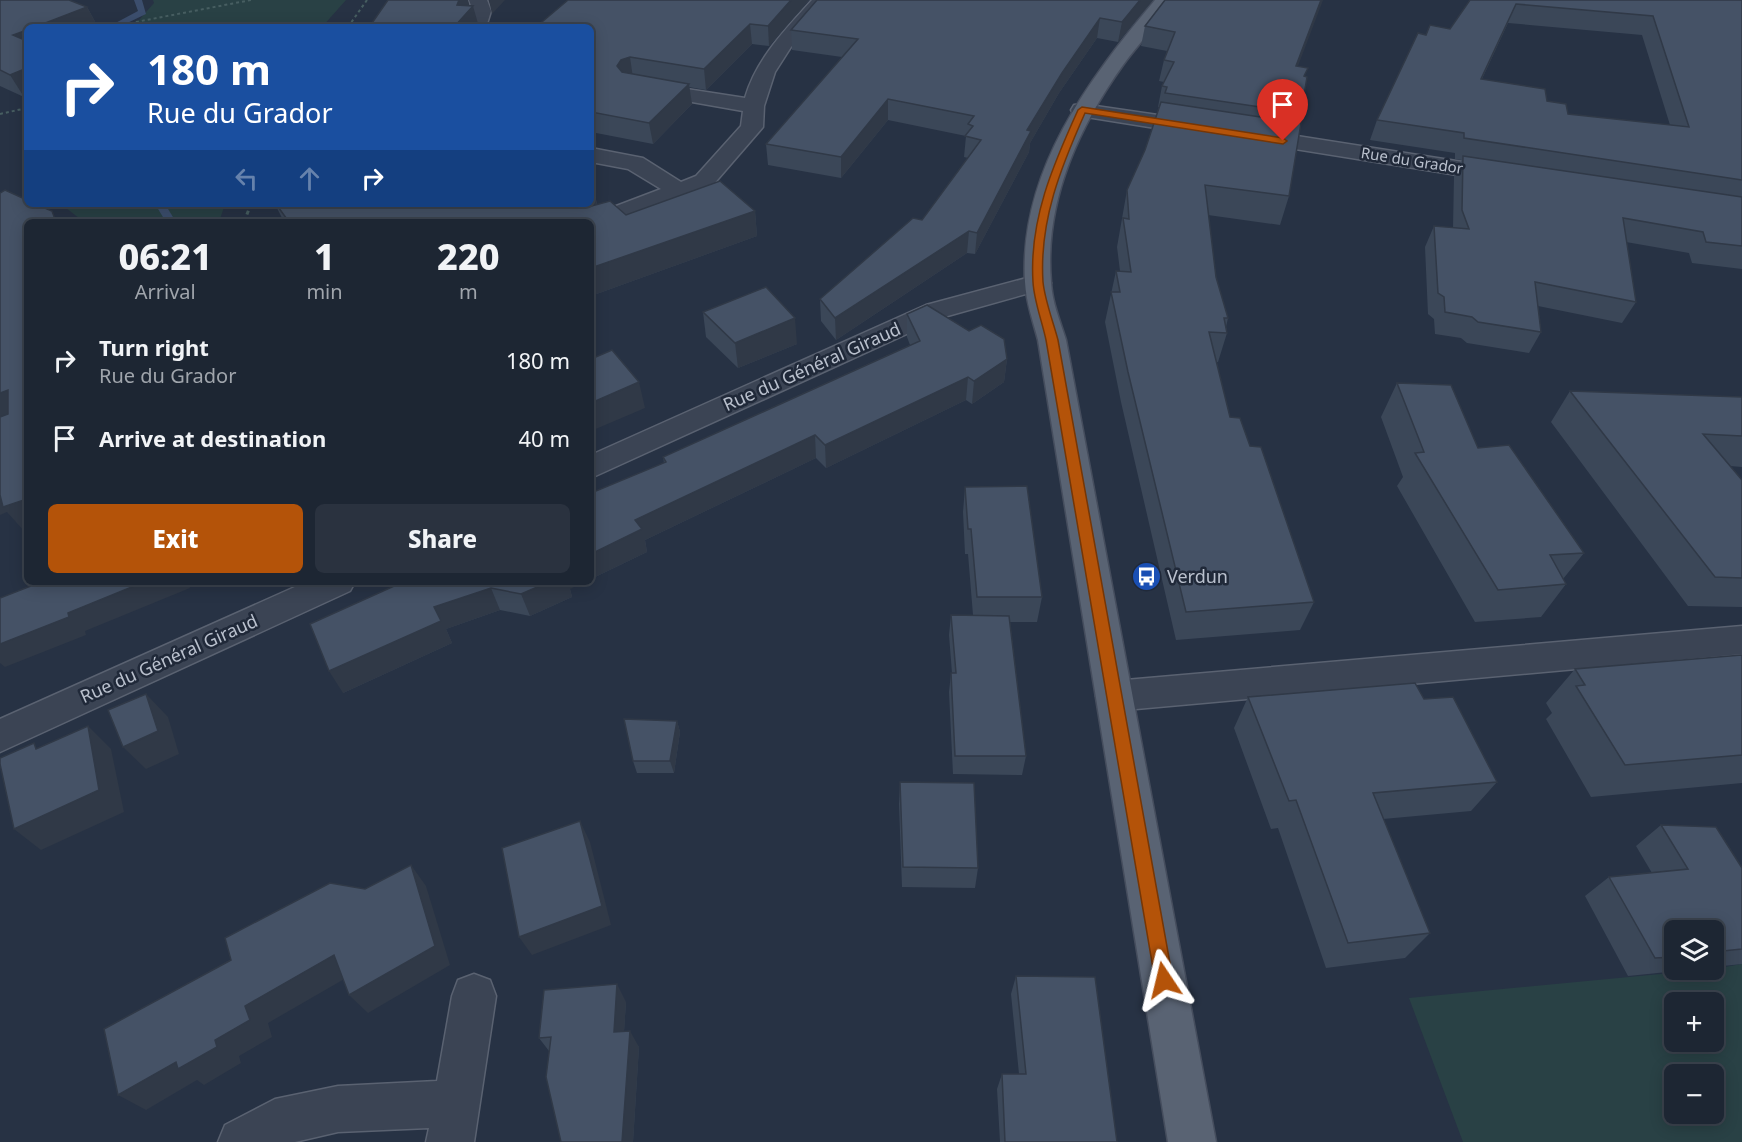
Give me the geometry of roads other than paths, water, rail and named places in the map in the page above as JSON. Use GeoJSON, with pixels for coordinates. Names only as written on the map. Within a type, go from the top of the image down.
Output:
{"type":"FeatureCollection","features":[{"type":"Feature","properties":{"kind":"main road"},"geometry":{"type":"LineString","coordinates":[[1165,0],[1106,74],[1082,110],[1055,171],[1038,235],[1038,283],[1052,340],[1192,1142]]}},
{"type":"Feature","properties":{"kind":"street"},"geometry":{"type":"LineString","coordinates":[[477,24],[482,11],[478,0]]}},
{"type":"Feature","properties":{"kind":"street"},"geometry":{"type":"LineString","coordinates":[[594,223],[704,181],[713,173],[752,127],[753,106],[771,58],[822,0]]}},
{"type":"Feature","properties":{"kind":"street"},"geometry":{"type":"LineString","coordinates":[[633,86],[753,106]]}},
{"type":"Feature","properties":{"kind":"street","name":"Rue du Grador"},"geometry":{"type":"LineString","coordinates":[[1082,110],[1528,179]]}},
{"type":"Feature","properties":{"kind":"street"},"geometry":{"type":"LineString","coordinates":[[594,156],[635,163],[679,191]]}},
{"type":"Feature","properties":{"kind":"street","name":"Rue du Général Giraud"},"geometry":{"type":"LineString","coordinates":[[594,466],[935,311],[1038,283]]}},
{"type":"Feature","properties":{"kind":"street","name":"Rue du Général Giraud"},"geometry":{"type":"LineString","coordinates":[[0,736],[331,585]]}},
{"type":"Feature","properties":{"kind":"street"},"geometry":{"type":"LineString","coordinates":[[1114,696],[1742,640]]}},
{"type":"Feature","properties":{"kind":"street"},"geometry":{"type":"LineString","coordinates":[[242,1142],[274,1123],[338,1109],[453,1123],[474,996]]}},
{"type":"Feature","properties":{"kind":"waterway"},"geometry":{"type":"LineString","coordinates":[[118,24],[143,12],[138,0]]}},
{"type":"Feature","properties":{"kind":"waterway"},"geometry":{"type":"LineString","coordinates":[[162,207],[169,219]]}},
{"type":"Feature","properties":{"kind":"place","name":"Verdun"},"geometry":{"type":"Point","coordinates":[1146,577]}}]}
